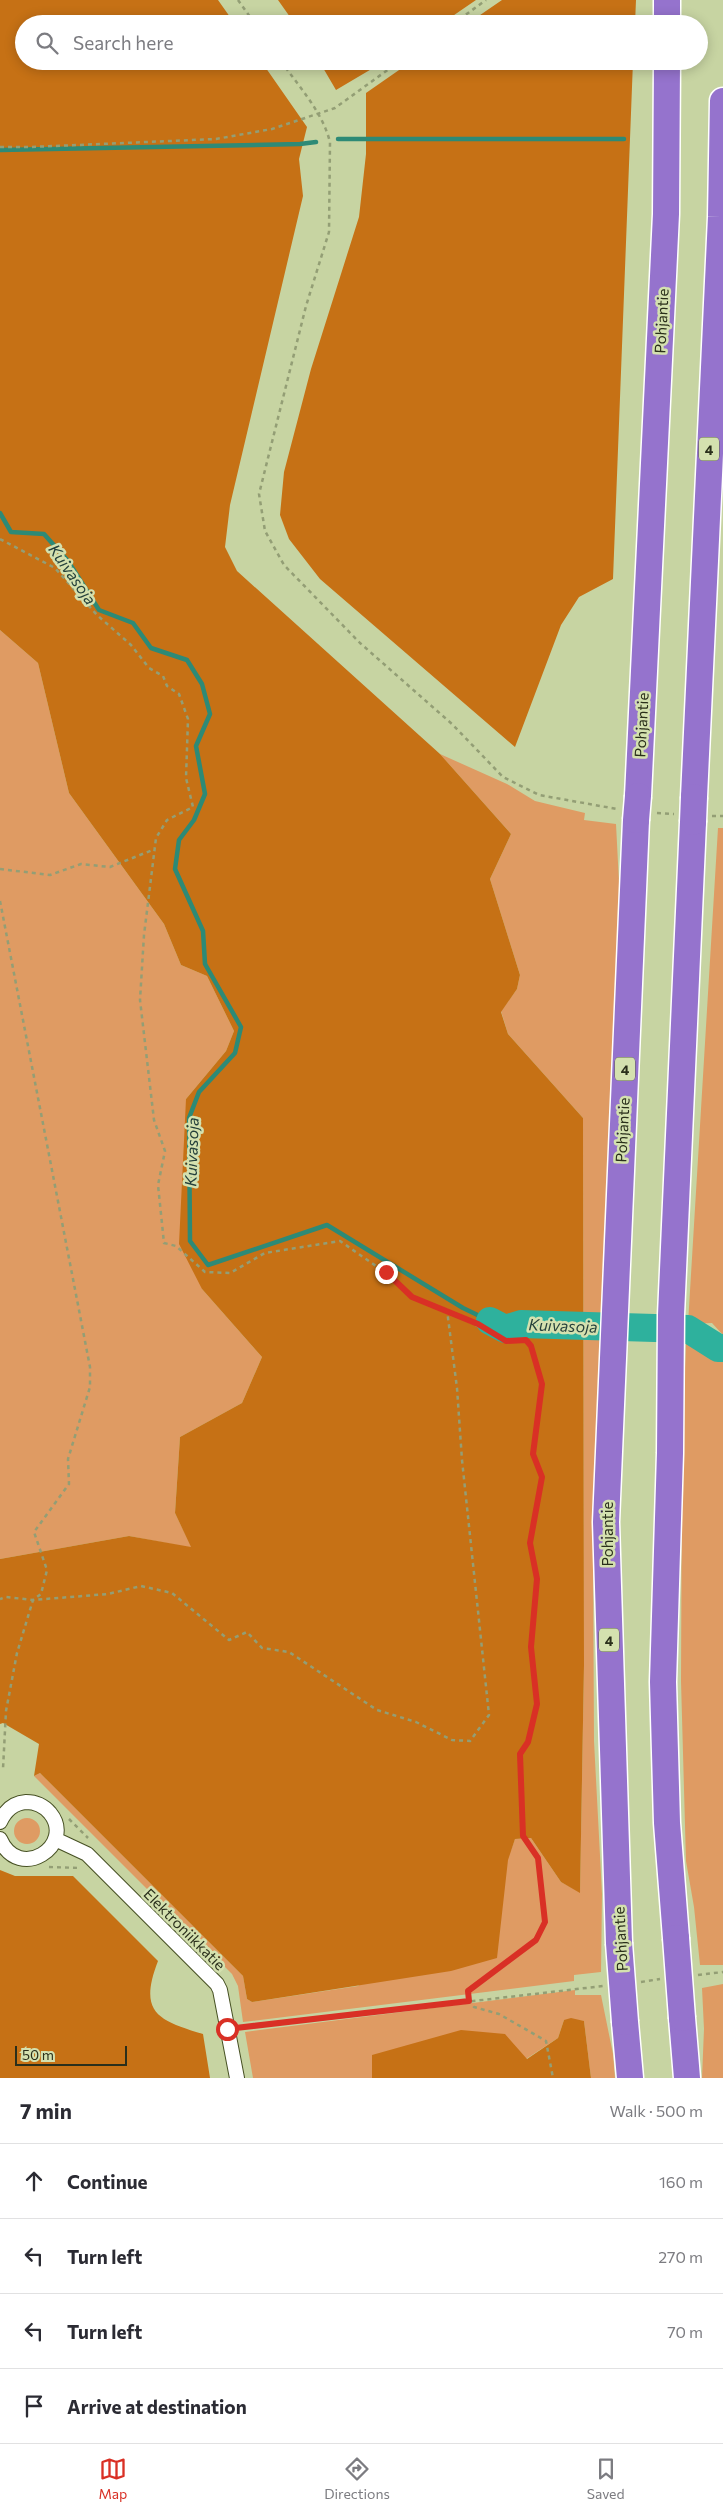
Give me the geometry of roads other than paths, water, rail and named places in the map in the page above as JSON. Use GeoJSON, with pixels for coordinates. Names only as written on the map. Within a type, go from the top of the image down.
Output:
{"type":"FeatureCollection","features":[{"type":"Feature","properties":{"kind":"highway"},"geometry":{"type":"LineString","coordinates":[[667,0],[667,15]]}},
{"type":"Feature","properties":{"kind":"highway","name":"Pohjantie"},"geometry":{"type":"LineString","coordinates":[[630,2078],[619,1943],[606,1522],[613,1328],[643,810],[666,214],[667,70]]}},
{"type":"Feature","properties":{"kind":"highway","name":"4"},"geometry":{"type":"LineString","coordinates":[[687,2078],[666,1823],[663,1682],[670,1452],[671,1341],[721,217],[723,101]]}},
{"type":"Feature","properties":{"kind":"street"},"geometry":{"type":"LineString","coordinates":[[0,1822],[9,1808],[24,1802],[32,1802],[40,1805],[52,1816],[56,1831],[55,1839],[46,1852],[31,1859],[15,1856],[3,1846],[0,1839]]}},
{"type":"Feature","properties":{"kind":"street","name":"Elektroniikkatie"},"geometry":{"type":"LineString","coordinates":[[55,1839],[87,1854],[217,1984],[220,1990],[238,2078]]}},
{"type":"Feature","properties":{"kind":"waterway"},"geometry":{"type":"LineString","coordinates":[[338,139],[624,139]]}},
{"type":"Feature","properties":{"kind":"waterway"},"geometry":{"type":"LineString","coordinates":[[0,150],[300,144],[316,142]]}},
{"type":"Feature","properties":{"kind":"waterway","name":"Kuivasoja"},"geometry":{"type":"LineString","coordinates":[[0,513],[11,532],[44,534],[68,561],[99,610],[133,623],[151,648],[187,660],[202,684],[210,714],[196,746],[205,794],[194,820],[179,840],[175,869],[203,931],[205,964],[241,1027],[235,1053],[199,1092],[189,1118],[190,1241],[208,1265],[327,1225],[463,1308],[490,1321]]}},
{"type":"Feature","properties":{"kind":"waterway","name":"Kuivasoja"},"geometry":{"type":"LineString","coordinates":[[490,1321],[505,1329],[521,1324],[688,1329],[718,1348],[723,1348]]}}]}
